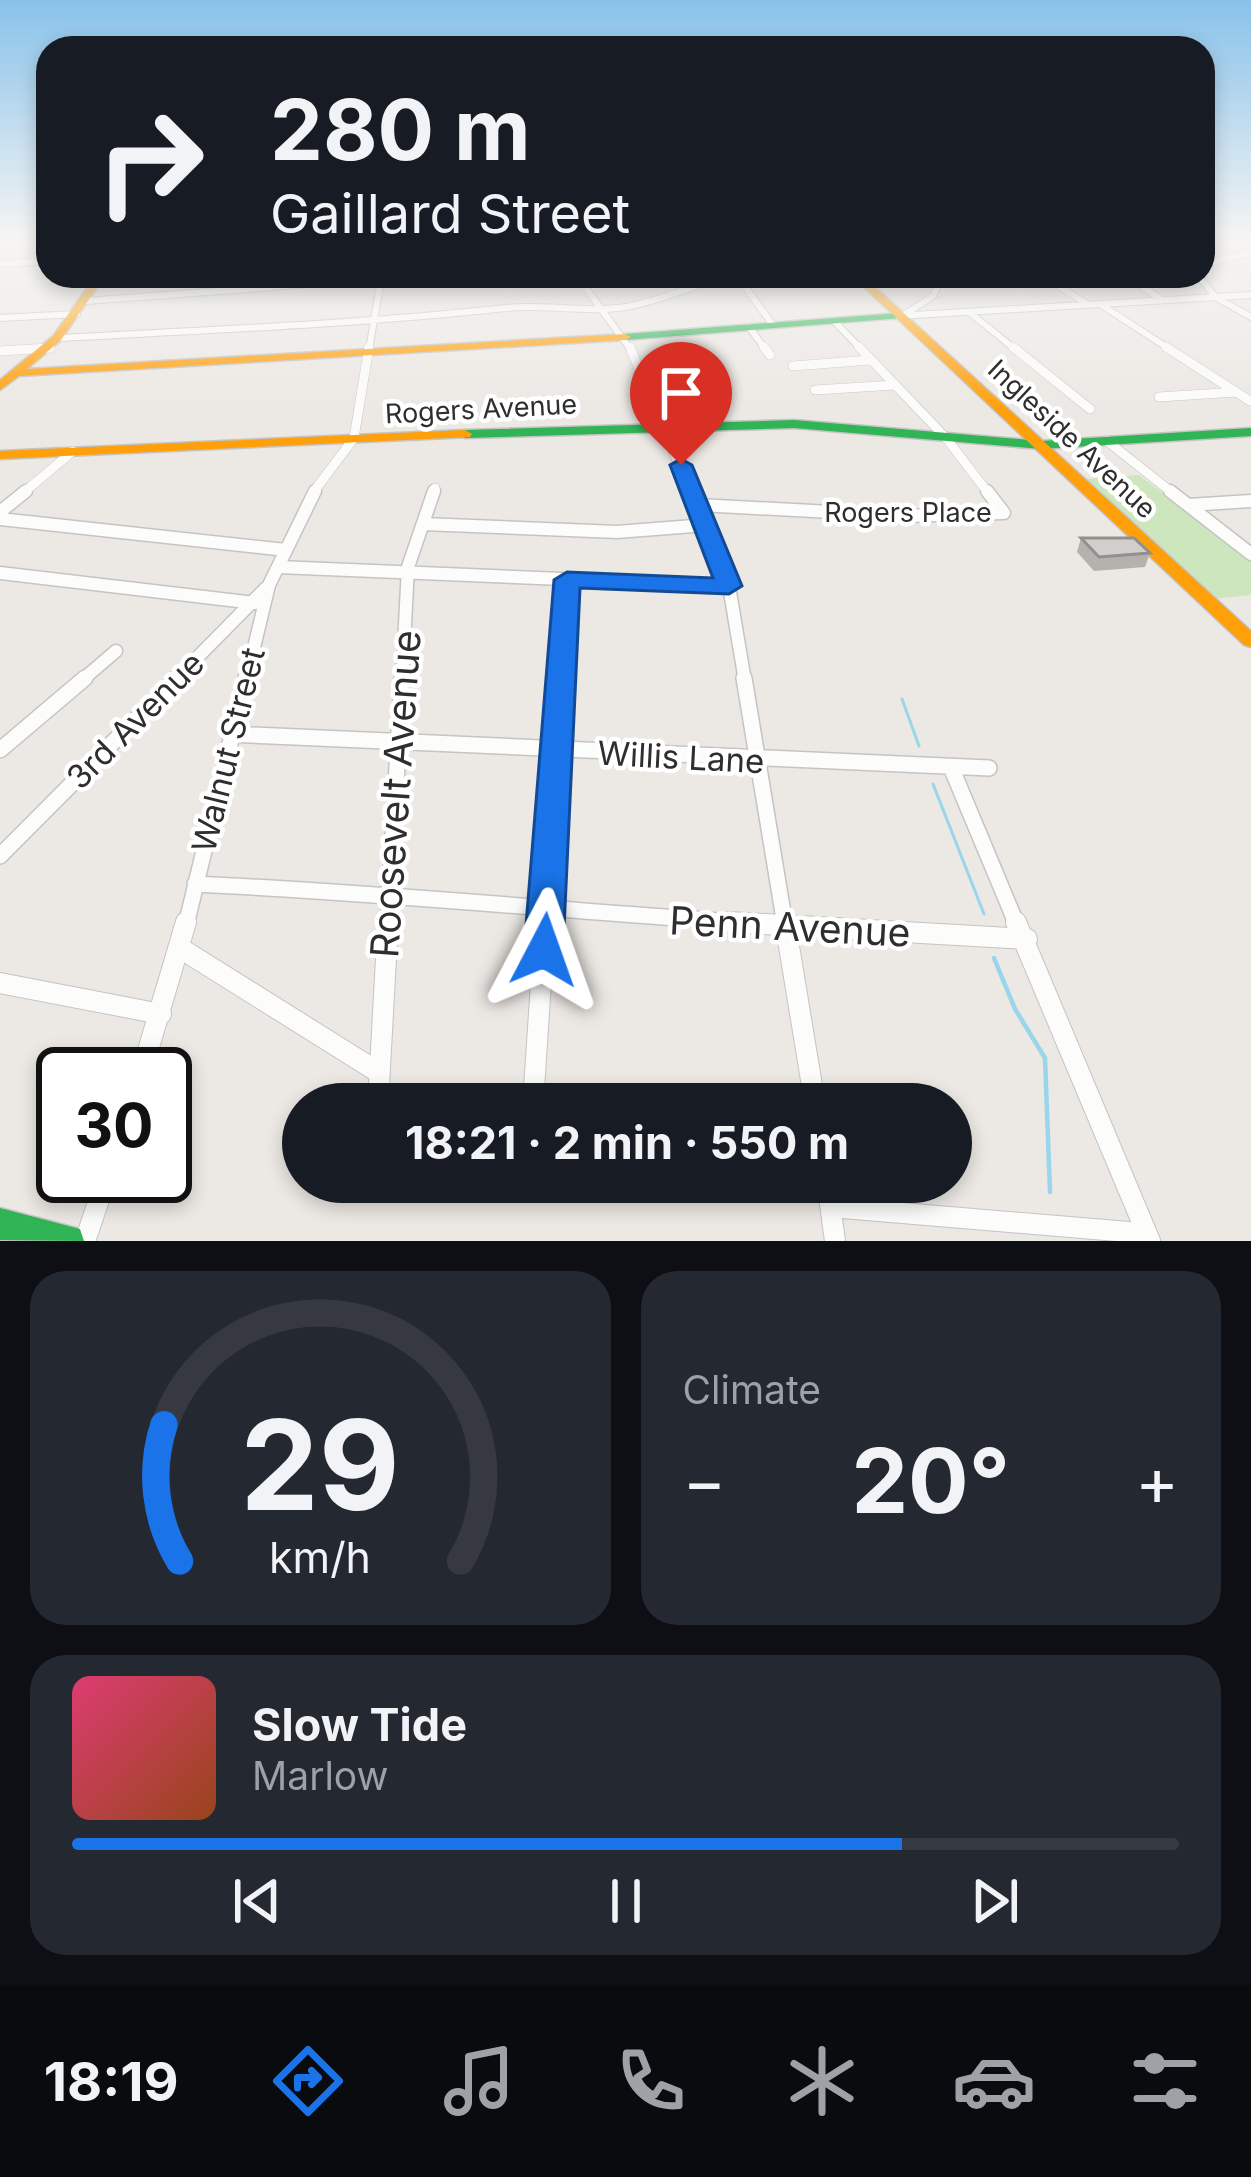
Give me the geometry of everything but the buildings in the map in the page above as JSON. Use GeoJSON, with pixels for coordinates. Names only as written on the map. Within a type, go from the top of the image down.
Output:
{"type":"FeatureCollection","features":[{"type":"Feature","properties":{"kind":"street"},"geometry":{"type":"LineString","coordinates":[[0,386],[23,373],[55,343],[88,296]]}},
{"type":"Feature","properties":{"kind":"street"},"geometry":{"type":"LineString","coordinates":[[0,318],[200,296]]}},
{"type":"Feature","properties":{"kind":"street"},"geometry":{"type":"LineString","coordinates":[[351,443],[379,296]]}},
{"type":"Feature","properties":{"kind":"street"},"geometry":{"type":"LineString","coordinates":[[594,296],[626,337],[729,586],[812,1083]]}},
{"type":"Feature","properties":{"kind":"street"},"geometry":{"type":"LineString","coordinates":[[0,350],[512,307],[605,309],[668,296]]}},
{"type":"Feature","properties":{"kind":"street"},"geometry":{"type":"LineString","coordinates":[[749,296],[773,325]]}},
{"type":"Feature","properties":{"kind":"street","name":"Ingleside Avenue"},"geometry":{"type":"LineString","coordinates":[[877,296],[1250,640]]}},
{"type":"Feature","properties":{"kind":"street"},"geometry":{"type":"LineString","coordinates":[[898,316],[933,296]]}},
{"type":"Feature","properties":{"kind":"street"},"geometry":{"type":"LineString","coordinates":[[1074,296],[1088,305]]}},
{"type":"Feature","properties":{"kind":"street"},"geometry":{"type":"LineString","coordinates":[[1155,296],[1162,301]]}},
{"type":"Feature","properties":{"kind":"street"},"geometry":{"type":"LineString","coordinates":[[23,373],[1235,296]]}},
{"type":"Feature","properties":{"kind":"street"},"geometry":{"type":"LineString","coordinates":[[1215,297],[1251,317]]}},
{"type":"Feature","properties":{"kind":"street"},"geometry":{"type":"LineString","coordinates":[[1100,304],[1250,401]]}},
{"type":"Feature","properties":{"kind":"street"},"geometry":{"type":"LineString","coordinates":[[968,311],[1090,409]]}},
{"type":"Feature","properties":{"kind":"street","name":"Rogers Place"},"geometry":{"type":"LineString","coordinates":[[699,505],[905,516],[1004,513],[946,438],[834,321]]}},
{"type":"Feature","properties":{"kind":"street"},"geometry":{"type":"LineString","coordinates":[[748,327],[770,355]]}},
{"type":"Feature","properties":{"kind":"street"},"geometry":{"type":"LineString","coordinates":[[793,366],[872,360]]}},
{"type":"Feature","properties":{"kind":"street"},"geometry":{"type":"LineString","coordinates":[[815,390],[896,385]]}},
{"type":"Feature","properties":{"kind":"street"},"geometry":{"type":"LineString","coordinates":[[1159,397],[1237,392]]}},
{"type":"Feature","properties":{"kind":"street","name":"Rogers Avenue"},"geometry":{"type":"LineString","coordinates":[[0,455],[777,424],[1042,445],[1248,435]]}},
{"type":"Feature","properties":{"kind":"street"},"geometry":{"type":"LineString","coordinates":[[1107,441],[1251,554]]}},
{"type":"Feature","properties":{"kind":"street","name":"Walnut Street"},"geometry":{"type":"LineString","coordinates":[[150,1047],[196,884],[258,604],[304,506],[351,443]]}},
{"type":"Feature","properties":{"kind":"street"},"geometry":{"type":"LineString","coordinates":[[0,515],[73,451]]}},
{"type":"Feature","properties":{"kind":"street","name":"Roosevelt Avenue"},"geometry":{"type":"LineString","coordinates":[[378,1083],[409,572],[435,488]]}},
{"type":"Feature","properties":{"kind":"street"},"geometry":{"type":"LineString","coordinates":[[1187,505],[1251,501]]}},
{"type":"Feature","properties":{"kind":"street"},"geometry":{"type":"LineString","coordinates":[[0,515],[286,550]]}},
{"type":"Feature","properties":{"kind":"street"},"geometry":{"type":"LineString","coordinates":[[423,524],[617,532],[706,525]]}},
{"type":"Feature","properties":{"kind":"street"},"geometry":{"type":"LineString","coordinates":[[278,567],[729,586]]}},
{"type":"Feature","properties":{"kind":"street"},"geometry":{"type":"LineString","coordinates":[[0,573],[258,604]]}},
{"type":"Feature","properties":{"kind":"street"},"geometry":{"type":"LineString","coordinates":[[534,1083],[567,580]]}},
{"type":"Feature","properties":{"kind":"street","name":"3rd Avenue"},"geometry":{"type":"LineString","coordinates":[[0,856],[258,604]]}},
{"type":"Feature","properties":{"kind":"street"},"geometry":{"type":"LineString","coordinates":[[2,747],[116,650]]}},
{"type":"Feature","properties":{"kind":"street","name":"Willis Lane"},"geometry":{"type":"LineString","coordinates":[[230,734],[989,768]]}},
{"type":"Feature","properties":{"kind":"street"},"geometry":{"type":"LineString","coordinates":[[951,766],[1150,1241]]}},
{"type":"Feature","properties":{"kind":"street","name":"Penn Avenue"},"geometry":{"type":"LineString","coordinates":[[196,884],[391,893],[546,911],[1027,939]]}},
{"type":"Feature","properties":{"kind":"street"},"geometry":{"type":"LineString","coordinates":[[180,948],[378,1072]]}},
{"type":"Feature","properties":{"kind":"street"},"geometry":{"type":"LineString","coordinates":[[0,983],[161,1014]]}},
{"type":"Feature","properties":{"kind":"street"},"geometry":{"type":"LineString","coordinates":[[85,1241],[98,1203]]}},
{"type":"Feature","properties":{"kind":"street"},"geometry":{"type":"LineString","coordinates":[[830,1203],[836,1241]]}},
{"type":"Feature","properties":{"kind":"street"},"geometry":{"type":"LineString","coordinates":[[831,1208],[1129,1232],[1150,1241]]}},
{"type":"Feature","properties":{"kind":"street"},"geometry":{"type":"LineString","coordinates":[[0,1223],[68,1241]]}},
{"type":"Feature","properties":{"kind":"green space"},"geometry":{"type":"Polygon","coordinates":[[[1139,475],[1251,560],[1251,595],[1211,599],[1084,479],[1139,475]]]}},
{"type":"Feature","properties":{"kind":"waterway"},"geometry":{"type":"LineString","coordinates":[[902,699],[919,746]]}},
{"type":"Feature","properties":{"kind":"waterway"},"geometry":{"type":"LineString","coordinates":[[933,784],[984,914]]}},
{"type":"Feature","properties":{"kind":"waterway"},"geometry":{"type":"LineString","coordinates":[[994,958],[1015,1009],[1045,1058],[1050,1192]]}},
{"type":"Feature","properties":{"kind":"traffic: fast"},"geometry":{"type":"LineString","coordinates":[[625,337],[898,316]]}},
{"type":"Feature","properties":{"kind":"traffic: fast"},"geometry":{"type":"LineString","coordinates":[[465,434],[794,424],[1041,445],[1251,432]]}},
{"type":"Feature","properties":{"kind":"traffic: fast"},"geometry":{"type":"LineString","coordinates":[[0,1224],[68,1241]]}},
{"type":"Feature","properties":{"kind":"traffic: slow"},"geometry":{"type":"LineString","coordinates":[[0,386],[57,338],[86,296]]}},
{"type":"Feature","properties":{"kind":"traffic: slow"},"geometry":{"type":"LineString","coordinates":[[878,296],[1251,641]]}},
{"type":"Feature","properties":{"kind":"traffic: slow"},"geometry":{"type":"LineString","coordinates":[[23,373],[625,337]]}},
{"type":"Feature","properties":{"kind":"traffic: slow"},"geometry":{"type":"LineString","coordinates":[[0,455],[465,434]]}},
{"type":"Feature","properties":{"kind":"route"},"geometry":{"type":"LineString","coordinates":[[544,950],[567,580],[729,586],[681,465]]}}]}
